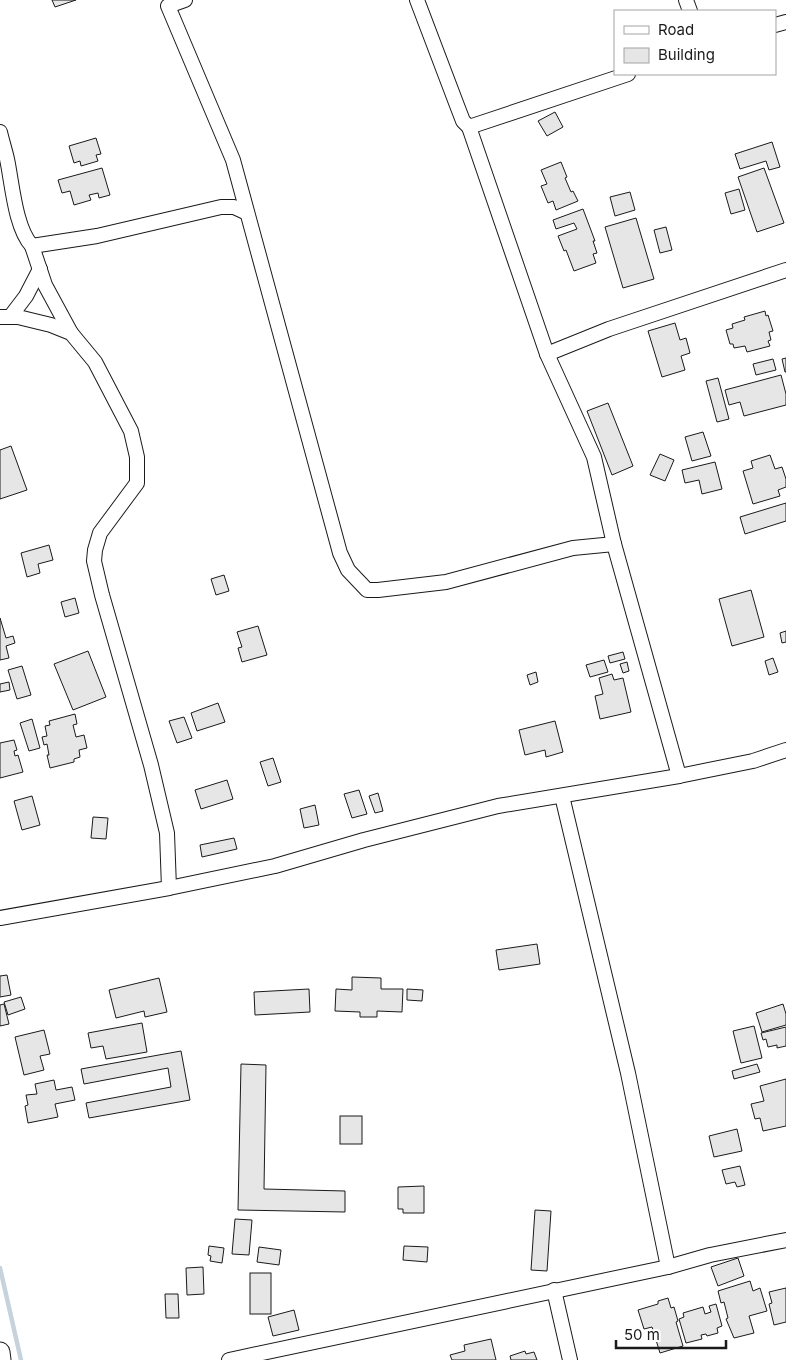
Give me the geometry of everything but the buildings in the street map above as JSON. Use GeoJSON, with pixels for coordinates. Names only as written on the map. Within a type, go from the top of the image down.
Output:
{"type":"FeatureCollection","features":[{"type":"Feature","properties":{"kind":"main road"},"geometry":{"type":"LineString","coordinates":[[0,1352],[1,1360]]}},
{"type":"Feature","properties":{"kind":"street"},"geometry":{"type":"LineString","coordinates":[[185,0],[168,6],[233,160],[340,553],[348,570],[368,590],[378,590],[446,582],[573,548],[614,544]]}},
{"type":"Feature","properties":{"kind":"street"},"geometry":{"type":"LineString","coordinates":[[417,0],[463,121],[470,127],[547,354],[594,457],[614,544],[679,776]]}},
{"type":"Feature","properties":{"kind":"street"},"geometry":{"type":"LineString","coordinates":[[470,127],[625,75]]}},
{"type":"Feature","properties":{"kind":"street"},"geometry":{"type":"LineString","coordinates":[[0,132],[7,158],[14,200],[26,240],[32,246],[45,285],[71,333],[96,362],[131,431],[137,457],[137,483],[100,533],[94,561],[151,765],[167,833],[170,888]]}},
{"type":"Feature","properties":{"kind":"street"},"geometry":{"type":"LineString","coordinates":[[32,246],[97,236],[221,207],[234,208],[247,213]]}},
{"type":"Feature","properties":{"kind":"street"},"geometry":{"type":"LineString","coordinates":[[5,317],[26,296],[40,269]]}},
{"type":"Feature","properties":{"kind":"street"},"geometry":{"type":"LineString","coordinates":[[547,354],[609,329],[786,270]]}},
{"type":"Feature","properties":{"kind":"street"},"geometry":{"type":"LineString","coordinates":[[5,317],[18,317],[51,325],[71,333]]}},
{"type":"Feature","properties":{"kind":"street"},"geometry":{"type":"LineString","coordinates":[[0,918],[170,888],[275,866],[364,840],[498,806],[679,776],[752,761],[786,750]]}},
{"type":"Feature","properties":{"kind":"street"},"geometry":{"type":"LineString","coordinates":[[562,796],[628,1073],[668,1268]]}},
{"type":"Feature","properties":{"kind":"street"},"geometry":{"type":"LineString","coordinates":[[229,1360],[554,1290],[668,1268],[710,1255],[786,1240]]}},
{"type":"Feature","properties":{"kind":"street"},"geometry":{"type":"LineString","coordinates":[[554,1290],[570,1360]]}},
{"type":"Feature","properties":{"kind":"waterway"},"geometry":{"type":"LineString","coordinates":[[0,1268],[21,1360]]}}]}
